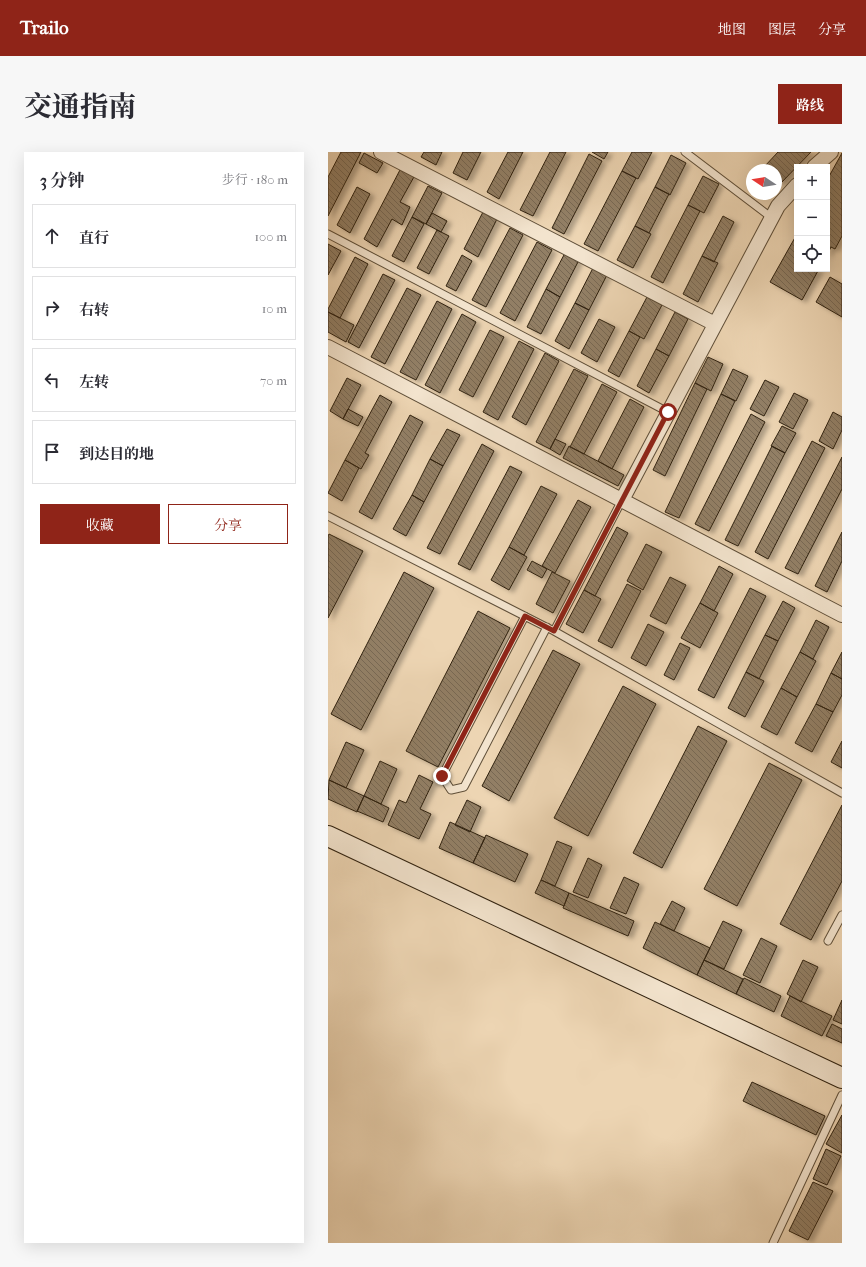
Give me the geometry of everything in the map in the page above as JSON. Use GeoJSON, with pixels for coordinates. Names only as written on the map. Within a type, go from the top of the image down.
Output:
{"type":"FeatureCollection","features":[{"type":"Feature","properties":{"kind":"street"},"geometry":{"type":"LineString","coordinates":[[381,152],[715,324]]}},
{"type":"Feature","properties":{"kind":"street"},"geometry":{"type":"LineString","coordinates":[[817,164],[831,152]]}},
{"type":"Feature","properties":{"kind":"street"},"geometry":{"type":"LineString","coordinates":[[622,500],[778,206],[794,187]]}},
{"type":"Feature","properties":{"kind":"street"},"geometry":{"type":"LineString","coordinates":[[328,346],[842,615]]}},
{"type":"Feature","properties":{"kind":"street"},"geometry":{"type":"LineString","coordinates":[[328,836],[842,1078]]}},
{"type":"Feature","properties":{"kind":"lane"},"geometry":{"type":"LineString","coordinates":[[685,152],[772,218]]}},
{"type":"Feature","properties":{"kind":"lane"},"geometry":{"type":"LineString","coordinates":[[328,234],[668,412]]}},
{"type":"Feature","properties":{"kind":"lane"},"geometry":{"type":"LineString","coordinates":[[554,631],[622,500]]}},
{"type":"Feature","properties":{"kind":"lane"},"geometry":{"type":"LineString","coordinates":[[328,516],[547,627],[842,793]]}},
{"type":"Feature","properties":{"kind":"lane"},"geometry":{"type":"LineString","coordinates":[[525,616],[442,776],[451,790],[464,787],[547,627]]}},
{"type":"Feature","properties":{"kind":"lane"},"geometry":{"type":"LineString","coordinates":[[828,941],[842,915]]}},
{"type":"Feature","properties":{"kind":"lane"},"geometry":{"type":"LineString","coordinates":[[773,1243],[842,1095]]}},
{"type":"Feature","properties":{"kind":"building"},"geometry":{"type":"Polygon","coordinates":[[[341,152],[361,152],[328,216],[328,177],[341,152]]]}},
{"type":"Feature","properties":{"kind":"building"},"geometry":{"type":"Polygon","coordinates":[[[424,152],[442,152],[436,165],[421,157],[424,152]]]}},
{"type":"Feature","properties":{"kind":"building"},"geometry":{"type":"Polygon","coordinates":[[[463,152],[481,152],[467,180],[453,173],[463,152]]]}},
{"type":"Feature","properties":{"kind":"building"},"geometry":{"type":"Polygon","coordinates":[[[508,152],[523,152],[499,199],[487,192],[508,152]]]}},
{"type":"Feature","properties":{"kind":"building"},"geometry":{"type":"Polygon","coordinates":[[[550,152],[566,152],[533,216],[520,210],[550,152]]]}},
{"type":"Feature","properties":{"kind":"building"},"geometry":{"type":"Polygon","coordinates":[[[592,152],[608,152],[604,159],[592,152]]]}},
{"type":"Feature","properties":{"kind":"building"},"geometry":{"type":"Polygon","coordinates":[[[632,152],[652,152],[638,179],[622,171],[632,152]]]}},
{"type":"Feature","properties":{"kind":"building"},"geometry":{"type":"Polygon","coordinates":[[[778,152],[811,152],[799,164],[794,164],[794,170],[782,182],[782,164],[767,164],[778,152]]]}},
{"type":"Feature","properties":{"kind":"building"},"geometry":{"type":"Polygon","coordinates":[[[364,153],[383,163],[377,173],[359,163],[364,153]]]}},
{"type":"Feature","properties":{"kind":"building"},"geometry":{"type":"Polygon","coordinates":[[[842,153],[842,236],[835,249],[831,247],[830,249],[830,175],[842,153]]]}},
{"type":"Feature","properties":{"kind":"building"},"geometry":{"type":"Polygon","coordinates":[[[589,154],[602,161],[564,234],[552,228],[589,154]]]}},
{"type":"Feature","properties":{"kind":"building"},"geometry":{"type":"Polygon","coordinates":[[[671,155],[686,163],[670,195],[655,187],[671,155]]]}},
{"type":"Feature","properties":{"kind":"building"},"geometry":{"type":"Polygon","coordinates":[[[401,168],[415,175],[400,202],[410,207],[402,225],[392,219],[377,247],[364,239],[401,168]]]}},
{"type":"Feature","properties":{"kind":"building"},"geometry":{"type":"Polygon","coordinates":[[[622,171],[636,178],[598,251],[584,244],[622,171]]]}},
{"type":"Feature","properties":{"kind":"building"},"geometry":{"type":"Polygon","coordinates":[[[703,176],[719,184],[704,213],[688,205],[703,176]]]}},
{"type":"Feature","properties":{"kind":"building"},"geometry":{"type":"Polygon","coordinates":[[[428,186],[442,193],[426,224],[412,217],[428,186]]]}},
{"type":"Feature","properties":{"kind":"building"},"geometry":{"type":"Polygon","coordinates":[[[357,187],[370,194],[350,233],[337,225],[357,187]]]}},
{"type":"Feature","properties":{"kind":"building"},"geometry":{"type":"Polygon","coordinates":[[[655,187],[669,194],[649,233],[635,226],[655,187]]]}},
{"type":"Feature","properties":{"kind":"building"},"geometry":{"type":"Polygon","coordinates":[[[688,205],[700,211],[663,283],[651,277],[688,205]]]}},
{"type":"Feature","properties":{"kind":"building"},"geometry":{"type":"Polygon","coordinates":[[[483,212],[497,219],[478,257],[464,249],[483,212]]]}},
{"type":"Feature","properties":{"kind":"building"},"geometry":{"type":"Polygon","coordinates":[[[432,213],[447,221],[441,232],[426,224],[432,213]]]}},
{"type":"Feature","properties":{"kind":"building"},"geometry":{"type":"Polygon","coordinates":[[[723,216],[734,222],[714,262],[702,256],[723,216]]]}},
{"type":"Feature","properties":{"kind":"building"},"geometry":{"type":"Polygon","coordinates":[[[412,217],[424,224],[404,262],[392,256],[412,217]]]}},
{"type":"Feature","properties":{"kind":"building"},"geometry":{"type":"Polygon","coordinates":[[[635,226],[651,234],[633,268],[617,260],[635,226]]]}},
{"type":"Feature","properties":{"kind":"building"},"geometry":{"type":"Polygon","coordinates":[[[510,228],[523,235],[486,307],[472,300],[510,228]]]}},
{"type":"Feature","properties":{"kind":"building"},"geometry":{"type":"Polygon","coordinates":[[[437,230],[449,236],[429,274],[417,268],[437,230]]]}},
{"type":"Feature","properties":{"kind":"building"},"geometry":{"type":"Polygon","coordinates":[[[794,239],[794,272],[817,272],[802,300],[770,282],[794,239]]]}},
{"type":"Feature","properties":{"kind":"building"},"geometry":{"type":"Polygon","coordinates":[[[537,242],[552,250],[515,321],[500,313],[537,242]]]}},
{"type":"Feature","properties":{"kind":"building"},"geometry":{"type":"Polygon","coordinates":[[[328,244],[341,251],[328,275],[328,244]]]}},
{"type":"Feature","properties":{"kind":"building"},"geometry":{"type":"Polygon","coordinates":[[[565,253],[579,260],[560,297],[546,289],[565,253]]]}},
{"type":"Feature","properties":{"kind":"building"},"geometry":{"type":"Polygon","coordinates":[[[462,255],[472,261],[456,291],[446,286],[462,255]]]}},
{"type":"Feature","properties":{"kind":"building"},"geometry":{"type":"Polygon","coordinates":[[[702,256],[718,263],[698,302],[683,294],[702,256]]]}},
{"type":"Feature","properties":{"kind":"building"},"geometry":{"type":"Polygon","coordinates":[[[355,257],[368,264],[340,318],[328,312],[328,309],[355,257]]]}},
{"type":"Feature","properties":{"kind":"building"},"geometry":{"type":"Polygon","coordinates":[[[593,268],[607,275],[589,310],[575,303],[593,268]]]}},
{"type":"Feature","properties":{"kind":"building"},"geometry":{"type":"Polygon","coordinates":[[[383,274],[395,280],[359,348],[348,342],[383,274]]]}},
{"type":"Feature","properties":{"kind":"building"},"geometry":{"type":"Polygon","coordinates":[[[830,277],[842,284],[842,317],[816,302],[830,277]]]}},
{"type":"Feature","properties":{"kind":"building"},"geometry":{"type":"Polygon","coordinates":[[[407,288],[421,295],[385,364],[371,357],[407,288]]]}},
{"type":"Feature","properties":{"kind":"building"},"geometry":{"type":"Polygon","coordinates":[[[546,289],[560,297],[541,334],[527,327],[546,289]]]}},
{"type":"Feature","properties":{"kind":"building"},"geometry":{"type":"Polygon","coordinates":[[[647,297],[662,305],[644,339],[629,331],[647,297]]]}},
{"type":"Feature","properties":{"kind":"building"},"geometry":{"type":"Polygon","coordinates":[[[437,301],[452,309],[416,380],[400,372],[437,301]]]}},
{"type":"Feature","properties":{"kind":"building"},"geometry":{"type":"Polygon","coordinates":[[[575,303],[589,310],[569,349],[555,341],[575,303]]]}},
{"type":"Feature","properties":{"kind":"building"},"geometry":{"type":"Polygon","coordinates":[[[328,312],[354,325],[346,342],[328,332],[328,312]]]}},
{"type":"Feature","properties":{"kind":"building"},"geometry":{"type":"Polygon","coordinates":[[[675,312],[688,319],[669,356],[656,349],[675,312]]]}},
{"type":"Feature","properties":{"kind":"building"},"geometry":{"type":"Polygon","coordinates":[[[462,314],[476,322],[440,393],[425,385],[462,314]]]}},
{"type":"Feature","properties":{"kind":"building"},"geometry":{"type":"Polygon","coordinates":[[[599,319],[615,327],[597,362],[581,353],[599,319]]]}},
{"type":"Feature","properties":{"kind":"building"},"geometry":{"type":"Polygon","coordinates":[[[490,330],[504,337],[473,397],[459,390],[490,330]]]}},
{"type":"Feature","properties":{"kind":"building"},"geometry":{"type":"Polygon","coordinates":[[[629,331],[640,337],[619,377],[608,371],[629,331]]]}},
{"type":"Feature","properties":{"kind":"building"},"geometry":{"type":"Polygon","coordinates":[[[519,341],[534,349],[498,420],[483,412],[519,341]]]}},
{"type":"Feature","properties":{"kind":"building"},"geometry":{"type":"Polygon","coordinates":[[[656,349],[669,356],[649,393],[637,386],[656,349]]]}},
{"type":"Feature","properties":{"kind":"building"},"geometry":{"type":"Polygon","coordinates":[[[545,353],[559,361],[526,425],[512,417],[545,353]]]}},
{"type":"Feature","properties":{"kind":"building"},"geometry":{"type":"Polygon","coordinates":[[[708,357],[723,364],[711,391],[695,383],[708,357]]]}},
{"type":"Feature","properties":{"kind":"building"},"geometry":{"type":"Polygon","coordinates":[[[574,369],[588,376],[550,449],[536,442],[574,369]]]}},
{"type":"Feature","properties":{"kind":"building"},"geometry":{"type":"Polygon","coordinates":[[[733,369],[748,376],[736,401],[721,394],[733,369]]]}},
{"type":"Feature","properties":{"kind":"building"},"geometry":{"type":"Polygon","coordinates":[[[347,378],[361,385],[343,419],[330,411],[347,378]]]}},
{"type":"Feature","properties":{"kind":"building"},"geometry":{"type":"Polygon","coordinates":[[[765,380],[779,387],[764,416],[750,409],[765,380]]]}},
{"type":"Feature","properties":{"kind":"building"},"geometry":{"type":"Polygon","coordinates":[[[695,383],[707,389],[665,476],[653,470],[695,383]]]}},
{"type":"Feature","properties":{"kind":"building"},"geometry":{"type":"Polygon","coordinates":[[[602,384],[617,392],[584,454],[570,447],[602,384]]]}},
{"type":"Feature","properties":{"kind":"building"},"geometry":{"type":"Polygon","coordinates":[[[794,393],[808,400],[793,429],[779,422],[794,393]]]}},
{"type":"Feature","properties":{"kind":"building"},"geometry":{"type":"Polygon","coordinates":[[[721,394],[735,401],[679,518],[665,512],[721,394]]]}},
{"type":"Feature","properties":{"kind":"building"},"geometry":{"type":"Polygon","coordinates":[[[380,395],[392,402],[365,453],[369,455],[361,469],[345,460],[380,395]]]}},
{"type":"Feature","properties":{"kind":"building"},"geometry":{"type":"Polygon","coordinates":[[[630,399],[644,407],[612,469],[598,461],[630,399]]]}},
{"type":"Feature","properties":{"kind":"building"},"geometry":{"type":"Polygon","coordinates":[[[348,409],[363,417],[358,426],[343,419],[348,409]]]}},
{"type":"Feature","properties":{"kind":"building"},"geometry":{"type":"Polygon","coordinates":[[[833,412],[842,417],[842,430],[833,449],[819,441],[833,412]]]}},
{"type":"Feature","properties":{"kind":"building"},"geometry":{"type":"Polygon","coordinates":[[[751,414],[765,422],[709,531],[695,524],[751,414]]]}},
{"type":"Feature","properties":{"kind":"building"},"geometry":{"type":"Polygon","coordinates":[[[410,415],[423,422],[372,519],[359,512],[410,415]]]}},
{"type":"Feature","properties":{"kind":"building"},"geometry":{"type":"Polygon","coordinates":[[[782,426],[796,433],[785,453],[771,446],[782,426]]]}},
{"type":"Feature","properties":{"kind":"building"},"geometry":{"type":"Polygon","coordinates":[[[447,429],[460,435],[443,466],[430,459],[447,429]]]}},
{"type":"Feature","properties":{"kind":"building"},"geometry":{"type":"Polygon","coordinates":[[[555,439],[566,444],[560,455],[550,449],[555,439]]]}},
{"type":"Feature","properties":{"kind":"building"},"geometry":{"type":"Polygon","coordinates":[[[812,441],[825,448],[768,559],[755,552],[812,441]]]}},
{"type":"Feature","properties":{"kind":"building"},"geometry":{"type":"Polygon","coordinates":[[[482,444],[494,451],[440,554],[427,548],[482,444]]]}},
{"type":"Feature","properties":{"kind":"building"},"geometry":{"type":"Polygon","coordinates":[[[569,446],[624,475],[618,486],[563,458],[569,446]]]}},
{"type":"Feature","properties":{"kind":"building"},"geometry":{"type":"Polygon","coordinates":[[[772,446],[785,453],[738,546],[725,540],[772,446]]]}},
{"type":"Feature","properties":{"kind":"building"},"geometry":{"type":"Polygon","coordinates":[[[842,457],[842,489],[798,574],[785,568],[842,457]]]}},
{"type":"Feature","properties":{"kind":"building"},"geometry":{"type":"Polygon","coordinates":[[[430,459],[443,466],[424,502],[412,495],[430,459]]]}},
{"type":"Feature","properties":{"kind":"building"},"geometry":{"type":"Polygon","coordinates":[[[345,460],[359,468],[342,501],[328,493],[345,460]]]}},
{"type":"Feature","properties":{"kind":"building"},"geometry":{"type":"Polygon","coordinates":[[[510,466],[522,472],[470,570],[458,564],[510,466]]]}},
{"type":"Feature","properties":{"kind":"building"},"geometry":{"type":"Polygon","coordinates":[[[541,486],[557,494],[524,555],[509,547],[541,486]]]}},
{"type":"Feature","properties":{"kind":"building"},"geometry":{"type":"Polygon","coordinates":[[[412,495],[424,502],[406,536],[393,529],[412,495]]]}},
{"type":"Feature","properties":{"kind":"building"},"geometry":{"type":"Polygon","coordinates":[[[578,500],[591,507],[555,573],[542,566],[578,500]]]}},
{"type":"Feature","properties":{"kind":"building"},"geometry":{"type":"Polygon","coordinates":[[[617,527],[628,533],[595,596],[584,590],[617,527]]]}},
{"type":"Feature","properties":{"kind":"building"},"geometry":{"type":"Polygon","coordinates":[[[842,532],[842,561],[827,592],[815,586],[842,532]]]}},
{"type":"Feature","properties":{"kind":"building"},"geometry":{"type":"Polygon","coordinates":[[[329,534],[363,551],[328,618],[328,536],[329,534]]]}},
{"type":"Feature","properties":{"kind":"building"},"geometry":{"type":"Polygon","coordinates":[[[646,544],[662,552],[643,590],[627,581],[646,544]]]}},
{"type":"Feature","properties":{"kind":"building"},"geometry":{"type":"Polygon","coordinates":[[[509,547],[527,557],[509,590],[491,580],[509,547]]]}},
{"type":"Feature","properties":{"kind":"building"},"geometry":{"type":"Polygon","coordinates":[[[532,561],[547,569],[542,578],[527,570],[532,561]]]}},
{"type":"Feature","properties":{"kind":"building"},"geometry":{"type":"Polygon","coordinates":[[[719,566],[733,574],[714,611],[700,603],[719,566]]]}},
{"type":"Feature","properties":{"kind":"building"},"geometry":{"type":"Polygon","coordinates":[[[404,572],[434,588],[361,730],[331,714],[404,572]]]}},
{"type":"Feature","properties":{"kind":"building"},"geometry":{"type":"Polygon","coordinates":[[[552,572],[570,581],[553,613],[536,604],[552,572]]]}},
{"type":"Feature","properties":{"kind":"building"},"geometry":{"type":"Polygon","coordinates":[[[670,577],[686,585],[666,624],[650,616],[670,577]]]}},
{"type":"Feature","properties":{"kind":"building"},"geometry":{"type":"Polygon","coordinates":[[[627,584],[641,591],[612,648],[598,641],[627,584]]]}},
{"type":"Feature","properties":{"kind":"building"},"geometry":{"type":"Polygon","coordinates":[[[750,588],[766,596],[714,698],[698,690],[750,588]]]}},
{"type":"Feature","properties":{"kind":"building"},"geometry":{"type":"Polygon","coordinates":[[[584,590],[601,599],[583,633],[566,624],[584,590]]]}},
{"type":"Feature","properties":{"kind":"building"},"geometry":{"type":"Polygon","coordinates":[[[783,601],[795,608],[778,641],[765,635],[783,601]]]}},
{"type":"Feature","properties":{"kind":"building"},"geometry":{"type":"Polygon","coordinates":[[[700,603],[718,613],[700,648],[681,638],[700,603]]]}},
{"type":"Feature","properties":{"kind":"building"},"geometry":{"type":"Polygon","coordinates":[[[478,611],[510,628],[438,767],[406,751],[478,611]]]}},
{"type":"Feature","properties":{"kind":"building"},"geometry":{"type":"Polygon","coordinates":[[[816,620],[829,627],[813,659],[800,652],[816,620]]]}},
{"type":"Feature","properties":{"kind":"building"},"geometry":{"type":"Polygon","coordinates":[[[648,624],[664,632],[646,666],[631,658],[648,624]]]}},
{"type":"Feature","properties":{"kind":"building"},"geometry":{"type":"Polygon","coordinates":[[[765,635],[778,641],[759,679],[746,672],[765,635]]]}},
{"type":"Feature","properties":{"kind":"building"},"geometry":{"type":"Polygon","coordinates":[[[680,643],[690,648],[674,680],[664,675],[680,643]]]}},
{"type":"Feature","properties":{"kind":"building"},"geometry":{"type":"Polygon","coordinates":[[[553,650],[580,664],[509,801],[482,786],[553,650]]]}},
{"type":"Feature","properties":{"kind":"building"},"geometry":{"type":"Polygon","coordinates":[[[800,652],[816,661],[797,697],[781,688],[800,652]]]}},
{"type":"Feature","properties":{"kind":"building"},"geometry":{"type":"Polygon","coordinates":[[[842,652],[842,679],[831,673],[842,652]]]}},
{"type":"Feature","properties":{"kind":"building"},"geometry":{"type":"Polygon","coordinates":[[[746,672],[764,681],[745,717],[728,708],[746,672]]]}},
{"type":"Feature","properties":{"kind":"building"},"geometry":{"type":"Polygon","coordinates":[[[831,673],[842,679],[842,695],[833,712],[816,704],[831,673]]]}},
{"type":"Feature","properties":{"kind":"building"},"geometry":{"type":"Polygon","coordinates":[[[623,686],[656,704],[588,836],[554,818],[623,686]]]}},
{"type":"Feature","properties":{"kind":"building"},"geometry":{"type":"Polygon","coordinates":[[[781,688],[797,697],[777,735],[761,727],[781,688]]]}},
{"type":"Feature","properties":{"kind":"building"},"geometry":{"type":"Polygon","coordinates":[[[816,704],[833,712],[812,752],[795,743],[816,704]]]}},
{"type":"Feature","properties":{"kind":"building"},"geometry":{"type":"Polygon","coordinates":[[[698,726],[727,741],[662,868],[633,853],[698,726]]]}},
{"type":"Feature","properties":{"kind":"building"},"geometry":{"type":"Polygon","coordinates":[[[842,741],[842,768],[831,762],[842,741]]]}},
{"type":"Feature","properties":{"kind":"building"},"geometry":{"type":"Polygon","coordinates":[[[346,742],[364,750],[346,788],[329,780],[346,742]]]}},
{"type":"Feature","properties":{"kind":"building"},"geometry":{"type":"Polygon","coordinates":[[[380,761],[397,769],[381,804],[364,796],[380,761]]]}},
{"type":"Feature","properties":{"kind":"building"},"geometry":{"type":"Polygon","coordinates":[[[769,763],[802,780],[737,906],[704,889],[769,763]]]}},
{"type":"Feature","properties":{"kind":"building"},"geometry":{"type":"Polygon","coordinates":[[[419,775],[433,782],[420,809],[431,814],[419,839],[388,825],[399,800],[406,803],[419,775]]]}},
{"type":"Feature","properties":{"kind":"building"},"geometry":{"type":"Polygon","coordinates":[[[329,780],[364,796],[357,812],[328,799],[329,780]]]}},
{"type":"Feature","properties":{"kind":"building"},"geometry":{"type":"Polygon","coordinates":[[[364,796],[389,808],[383,822],[357,811],[364,796]]]}},
{"type":"Feature","properties":{"kind":"building"},"geometry":{"type":"Polygon","coordinates":[[[467,800],[481,807],[470,832],[455,825],[467,800]]]}},
{"type":"Feature","properties":{"kind":"building"},"geometry":{"type":"Polygon","coordinates":[[[842,805],[842,881],[811,940],[780,924],[842,805]]]}},
{"type":"Feature","properties":{"kind":"building"},"geometry":{"type":"Polygon","coordinates":[[[450,822],[485,838],[473,863],[439,848],[450,822]]]}},
{"type":"Feature","properties":{"kind":"building"},"geometry":{"type":"Polygon","coordinates":[[[486,835],[528,854],[515,882],[473,863],[486,835]]]}},
{"type":"Feature","properties":{"kind":"building"},"geometry":{"type":"Polygon","coordinates":[[[557,841],[572,847],[555,886],[541,880],[557,841]]]}},
{"type":"Feature","properties":{"kind":"building"},"geometry":{"type":"Polygon","coordinates":[[[588,858],[602,865],[588,898],[573,892],[588,858]]]}},
{"type":"Feature","properties":{"kind":"building"},"geometry":{"type":"Polygon","coordinates":[[[624,877],[639,884],[626,914],[610,908],[624,877]]]}},
{"type":"Feature","properties":{"kind":"building"},"geometry":{"type":"Polygon","coordinates":[[[541,880],[569,893],[564,906],[535,893],[541,880]]]}},
{"type":"Feature","properties":{"kind":"building"},"geometry":{"type":"Polygon","coordinates":[[[569,893],[634,921],[628,936],[563,908],[569,893]]]}},
{"type":"Feature","properties":{"kind":"building"},"geometry":{"type":"Polygon","coordinates":[[[672,901],[685,908],[674,931],[660,924],[672,901]]]}},
{"type":"Feature","properties":{"kind":"building"},"geometry":{"type":"Polygon","coordinates":[[[723,921],[742,930],[724,969],[704,960],[723,921]]]}},
{"type":"Feature","properties":{"kind":"building"},"geometry":{"type":"Polygon","coordinates":[[[655,922],[710,948],[697,975],[643,948],[655,922]]]}},
{"type":"Feature","properties":{"kind":"building"},"geometry":{"type":"Polygon","coordinates":[[[761,938],[777,946],[760,983],[743,975],[761,938]]]}},
{"type":"Feature","properties":{"kind":"building"},"geometry":{"type":"Polygon","coordinates":[[[704,960],[743,979],[736,994],[697,975],[704,960]]]}},
{"type":"Feature","properties":{"kind":"building"},"geometry":{"type":"Polygon","coordinates":[[[803,960],[818,967],[801,1002],[787,994],[803,960]]]}},
{"type":"Feature","properties":{"kind":"building"},"geometry":{"type":"Polygon","coordinates":[[[744,978],[781,996],[774,1012],[736,994],[744,978]]]}},
{"type":"Feature","properties":{"kind":"building"},"geometry":{"type":"Polygon","coordinates":[[[790,996],[832,1016],[822,1036],[781,1016],[790,996]]]}},
{"type":"Feature","properties":{"kind":"building"},"geometry":{"type":"Polygon","coordinates":[[[842,1000],[842,1024],[833,1020],[842,1000]]]}},
{"type":"Feature","properties":{"kind":"building"},"geometry":{"type":"Polygon","coordinates":[[[832,1024],[842,1029],[842,1043],[826,1036],[832,1024]]]}},
{"type":"Feature","properties":{"kind":"building"},"geometry":{"type":"Polygon","coordinates":[[[752,1082],[825,1116],[816,1135],[743,1101],[752,1082]]]}},
{"type":"Feature","properties":{"kind":"building"},"geometry":{"type":"Polygon","coordinates":[[[842,1115],[842,1153],[826,1144],[842,1115]]]}},
{"type":"Feature","properties":{"kind":"building"},"geometry":{"type":"Polygon","coordinates":[[[826,1149],[841,1156],[827,1185],[813,1179],[826,1149]]]}},
{"type":"Feature","properties":{"kind":"building"},"geometry":{"type":"Polygon","coordinates":[[[813,1182],[833,1191],[808,1240],[789,1231],[813,1182]]]}},
{"type":"Feature","properties":{"kind":"route"},"geometry":{"type":"LineString","coordinates":[[442,776],[525,616],[554,631],[668,412]]}}]}
